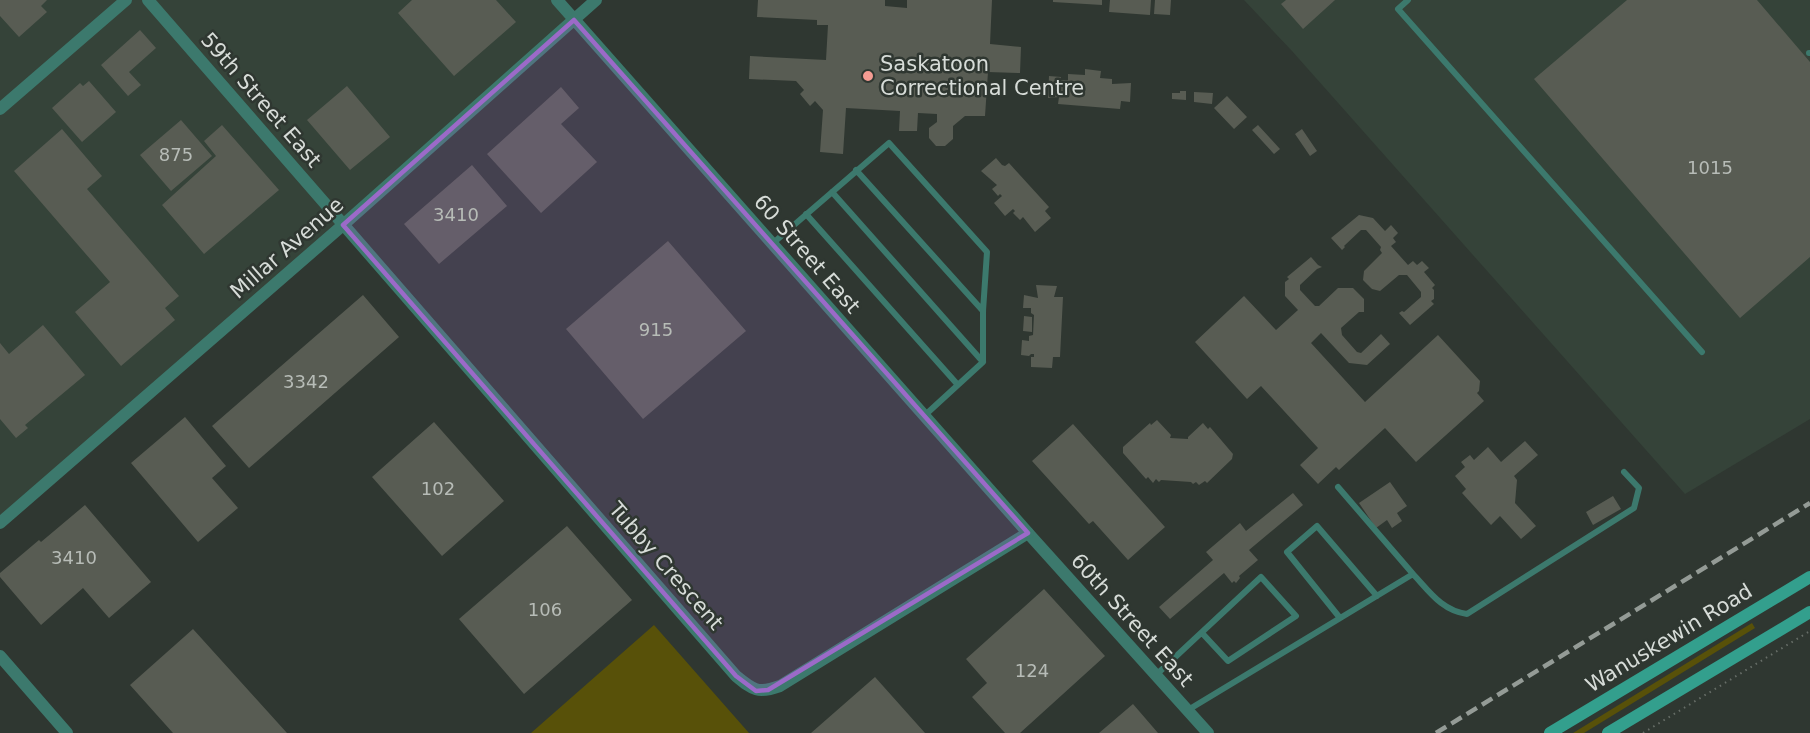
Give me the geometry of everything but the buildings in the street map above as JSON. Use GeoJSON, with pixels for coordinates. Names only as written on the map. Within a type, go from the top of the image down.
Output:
{"type":"FeatureCollection","features":[{"type":"Feature","properties":{"kind":"main road","name":"Wanuskewin Road"},"geometry":{"type":"LineString","coordinates":[[1550,733],[1810,577]]}},
{"type":"Feature","properties":{"kind":"main road"},"geometry":{"type":"LineString","coordinates":[[1608,733],[1810,612]]}},
{"type":"Feature","properties":{"kind":"street"},"geometry":{"type":"LineString","coordinates":[[0,109],[126,0]]}},
{"type":"Feature","properties":{"kind":"street","name":"59th Street East"},"geometry":{"type":"LineString","coordinates":[[148,0],[344,225]]}},
{"type":"Feature","properties":{"kind":"street","name":"60 Street East"},"geometry":{"type":"LineString","coordinates":[[556,0],[1028,533]]}},
{"type":"Feature","properties":{"kind":"street","name":"Millar Avenue"},"geometry":{"type":"LineString","coordinates":[[0,523],[344,225],[596,0]]}},
{"type":"Feature","properties":{"kind":"street","name":"Tubby Crescent"},"geometry":{"type":"LineString","coordinates":[[344,225],[736,676],[756,691],[780,686],[1028,533]]}},
{"type":"Feature","properties":{"kind":"street","name":"60th Street East"},"geometry":{"type":"LineString","coordinates":[[1028,533],[1208,733]]}},
{"type":"Feature","properties":{"kind":"street"},"geometry":{"type":"LineString","coordinates":[[0,656],[67,733]]}},
{"type":"Feature","properties":{"kind":"lane"},"geometry":{"type":"LineString","coordinates":[[1408,0],[1398,9],[1702,352]]}},
{"type":"Feature","properties":{"kind":"lane"},"geometry":{"type":"LineString","coordinates":[[772,244],[889,142],[987,252],[983,311],[983,362],[924,416]]}},
{"type":"Feature","properties":{"kind":"lane"},"geometry":{"type":"LineString","coordinates":[[856,170],[983,311]]}},
{"type":"Feature","properties":{"kind":"lane"},"geometry":{"type":"LineString","coordinates":[[832,192],[983,362]]}},
{"type":"Feature","properties":{"kind":"lane"},"geometry":{"type":"LineString","coordinates":[[806,214],[958,385]]}},
{"type":"Feature","properties":{"kind":"lane"},"geometry":{"type":"LineString","coordinates":[[1338,487],[1413,574],[1446,607],[1454,613],[1467,614],[1634,508],[1639,488],[1624,472]]}},
{"type":"Feature","properties":{"kind":"lane"},"geometry":{"type":"LineString","coordinates":[[1340,618],[1287,552],[1317,526],[1377,596]]}},
{"type":"Feature","properties":{"kind":"lane"},"geometry":{"type":"LineString","coordinates":[[1188,710],[1413,574]]}},
{"type":"Feature","properties":{"kind":"lane"},"geometry":{"type":"LineString","coordinates":[[1155,675],[1261,578],[1296,616],[1228,661],[1202,633]]}},
{"type":"Feature","properties":{"kind":"path"},"geometry":{"type":"LineString","coordinates":[[1643,733],[1810,631]]}},
{"type":"Feature","properties":{"kind":"highlighted area"},"geometry":{"type":"Polygon","coordinates":[[[574,20],[1028,533],[768,690],[756,691],[736,676],[343,225],[574,20]]]}},
{"type":"Feature","properties":{"kind":"shaded area"},"geometry":{"type":"Polygon","coordinates":[[[0,0],[557,0],[573,20],[0,523],[0,0]]]}},
{"type":"Feature","properties":{"kind":"shaded area"},"geometry":{"type":"Polygon","coordinates":[[[1244,0],[1810,0],[1810,419],[1685,494],[1292,51],[1244,0]]]}},
{"type":"Feature","properties":{"kind":"shaded area"},"geometry":{"type":"Polygon","coordinates":[[[1752,623],[1755,628],[1584,733],[1573,733],[1752,623]]]}},
{"type":"Feature","properties":{"kind":"shaded area"},"geometry":{"type":"Polygon","coordinates":[[[654,625],[749,733],[531,733],[654,625]]]}},
{"type":"Feature","properties":{"kind":"railway"},"geometry":{"type":"LineString","coordinates":[[1436,733],[1810,503]]}},
{"type":"Feature","properties":{"kind":"place","name":"Saskatoon Correctional Centre"},"geometry":{"type":"Point","coordinates":[868,76]}}]}
